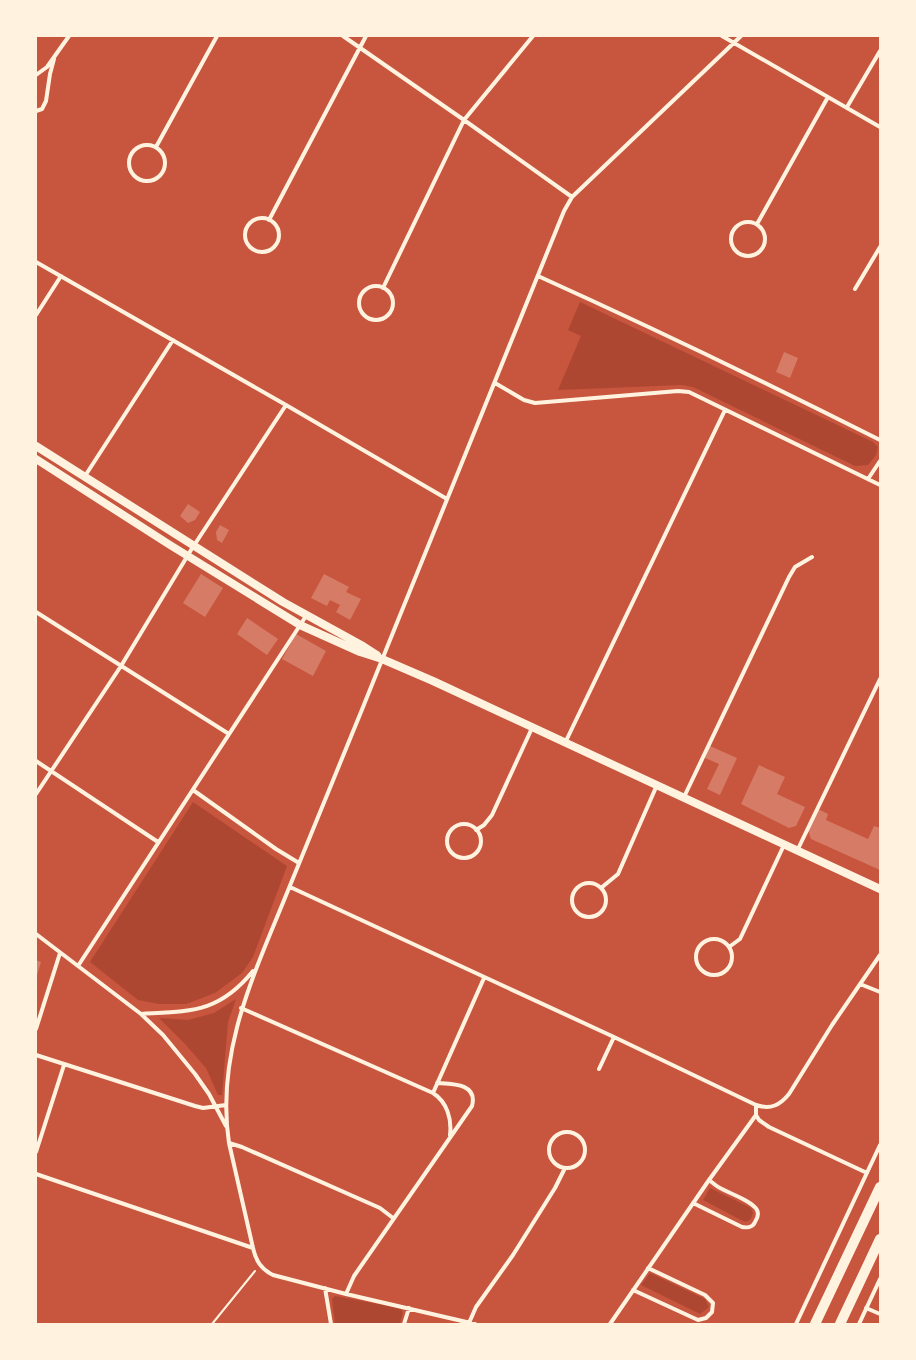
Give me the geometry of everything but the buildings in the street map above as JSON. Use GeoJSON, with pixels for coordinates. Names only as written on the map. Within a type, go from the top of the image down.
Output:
{"type":"FeatureCollection","features":[{"type":"Feature","properties":{"kind":"main road"},"geometry":{"type":"LineString","coordinates":[[36,446],[306,616],[363,646],[382,659]]}},
{"type":"Feature","properties":{"kind":"main road"},"geometry":{"type":"LineString","coordinates":[[36,459],[188,556],[300,625],[360,652],[382,659],[684,797],[880,889]]}},
{"type":"Feature","properties":{"kind":"main road"},"geometry":{"type":"LineString","coordinates":[[815,1324],[880,1187]]}},
{"type":"Feature","properties":{"kind":"main road"},"geometry":{"type":"LineString","coordinates":[[840,1324],[880,1239]]}},
{"type":"Feature","properties":{"kind":"street"},"geometry":{"type":"LineString","coordinates":[[36,75],[47,67],[54,59],[69,36]]}},
{"type":"Feature","properties":{"kind":"street"},"geometry":{"type":"LineString","coordinates":[[156,147],[217,36]]}},
{"type":"Feature","properties":{"kind":"street"},"geometry":{"type":"LineString","coordinates":[[343,36],[572,197]]}},
{"type":"Feature","properties":{"kind":"street"},"geometry":{"type":"LineString","coordinates":[[269,220],[366,36]]}},
{"type":"Feature","properties":{"kind":"street"},"geometry":{"type":"LineString","coordinates":[[383,288],[464,120],[533,36]]}},
{"type":"Feature","properties":{"kind":"street"},"geometry":{"type":"LineString","coordinates":[[722,36],[880,127]]}},
{"type":"Feature","properties":{"kind":"street"},"geometry":{"type":"LineString","coordinates":[[475,1324],[346,1294],[273,1274],[266,1271],[260,1265],[255,1257],[228,1142],[226,1105],[231,1046],[241,1008],[256,968],[564,212],[572,197],[741,36]]}},
{"type":"Feature","properties":{"kind":"street"},"geometry":{"type":"LineString","coordinates":[[847,107],[880,52]]}},
{"type":"Feature","properties":{"kind":"street"},"geometry":{"type":"LineString","coordinates":[[36,111],[42,109],[46,101],[54,59]]}},
{"type":"Feature","properties":{"kind":"street"},"geometry":{"type":"LineString","coordinates":[[757,224],[828,97]]}},
{"type":"Feature","properties":{"kind":"street"},"geometry":{"type":"LineString","coordinates":[[150,145],[156,147],[163,155],[165,166],[163,171],[155,179],[144,180],[138,178],[130,169],[130,157],[133,151],[138,147],[150,145]]}},
{"type":"Feature","properties":{"kind":"street"},"geometry":{"type":"LineString","coordinates":[[258,218],[269,220],[276,227],[278,237],[276,242],[269,250],[259,251],[249,246],[245,235],[248,224],[258,218]]}},
{"type":"Feature","properties":{"kind":"street"},"geometry":{"type":"LineString","coordinates":[[747,222],[757,224],[762,228],[765,240],[761,250],[751,256],[739,254],[732,246],[730,241],[733,230],[741,223],[747,222]]}},
{"type":"Feature","properties":{"kind":"street"},"geometry":{"type":"LineString","coordinates":[[855,289],[880,247]]}},
{"type":"Feature","properties":{"kind":"street"},"geometry":{"type":"LineString","coordinates":[[36,262],[447,499]]}},
{"type":"Feature","properties":{"kind":"street"},"geometry":{"type":"LineString","coordinates":[[36,315],[62,276]]}},
{"type":"Feature","properties":{"kind":"street"},"geometry":{"type":"LineString","coordinates":[[538,276],[660,331],[880,440]]}},
{"type":"Feature","properties":{"kind":"street"},"geometry":{"type":"LineString","coordinates":[[372,287],[383,288],[391,296],[392,308],[385,317],[380,320],[369,319],[364,316],[359,307],[360,297],[363,292],[372,287]]}},
{"type":"Feature","properties":{"kind":"street"},"geometry":{"type":"LineString","coordinates":[[84,477],[173,340]]}},
{"type":"Feature","properties":{"kind":"street"},"geometry":{"type":"LineString","coordinates":[[495,383],[524,400],[535,403],[678,391],[689,392],[880,485]]}},
{"type":"Feature","properties":{"kind":"street"},"geometry":{"type":"LineString","coordinates":[[36,794],[121,666],[194,546],[286,405]]}},
{"type":"Feature","properties":{"kind":"street"},"geometry":{"type":"LineString","coordinates":[[565,743],[725,410]]}},
{"type":"Feature","properties":{"kind":"street"},"geometry":{"type":"LineString","coordinates":[[868,478],[880,461]]}},
{"type":"Feature","properties":{"kind":"street"},"geometry":{"type":"LineString","coordinates":[[684,797],[789,577],[795,567],[812,557]]}},
{"type":"Feature","properties":{"kind":"street"},"geometry":{"type":"LineString","coordinates":[[36,612],[229,734]]}},
{"type":"Feature","properties":{"kind":"street"},"geometry":{"type":"LineString","coordinates":[[78,966],[306,616]]}},
{"type":"Feature","properties":{"kind":"street"},"geometry":{"type":"LineString","coordinates":[[797,851],[880,680]]}},
{"type":"Feature","properties":{"kind":"street"},"geometry":{"type":"LineString","coordinates":[[476,830],[484,825],[492,815],[532,728]]}},
{"type":"Feature","properties":{"kind":"street"},"geometry":{"type":"LineString","coordinates":[[36,761],[158,842]]}},
{"type":"Feature","properties":{"kind":"street"},"geometry":{"type":"LineString","coordinates":[[600,888],[618,874],[657,785]]}},
{"type":"Feature","properties":{"kind":"street"},"geometry":{"type":"LineString","coordinates":[[193,790],[276,849],[299,863]]}},
{"type":"Feature","properties":{"kind":"street"},"geometry":{"type":"LineString","coordinates":[[466,824],[476,830],[480,834],[481,845],[475,854],[471,857],[460,858],[451,852],[447,842],[450,831],[455,827],[466,824]]}},
{"type":"Feature","properties":{"kind":"street"},"geometry":{"type":"LineString","coordinates":[[729,947],[740,939],[784,845]]}},
{"type":"Feature","properties":{"kind":"street"},"geometry":{"type":"LineString","coordinates":[[586,883],[596,885],[600,888],[604,892],[606,898],[603,909],[599,913],[589,917],[578,913],[572,903],[572,898],[576,888],[586,883]]}},
{"type":"Feature","properties":{"kind":"street"},"geometry":{"type":"LineString","coordinates":[[290,887],[614,1037],[756,1105],[764,1107],[774,1106],[782,1102],[789,1094],[832,1025],[880,955]]}},
{"type":"Feature","properties":{"kind":"street"},"geometry":{"type":"LineString","coordinates":[[36,934],[141,1014],[179,1053],[195,1074],[216,1106],[226,1126]]}},
{"type":"Feature","properties":{"kind":"street"},"geometry":{"type":"LineString","coordinates":[[709,940],[720,940],[729,947],[732,958],[727,969],[722,973],[710,974],[700,968],[696,957],[700,946],[704,942],[709,940]]}},
{"type":"Feature","properties":{"kind":"street"},"geometry":{"type":"LineString","coordinates":[[36,1029],[60,953]]}},
{"type":"Feature","properties":{"kind":"street"},"geometry":{"type":"LineString","coordinates":[[141,1014],[193,1010],[218,1002],[228,997],[256,968]]}},
{"type":"Feature","properties":{"kind":"street"},"geometry":{"type":"LineString","coordinates":[[433,1093],[484,978]]}},
{"type":"Feature","properties":{"kind":"street"},"geometry":{"type":"LineString","coordinates":[[860,984],[880,992]]}},
{"type":"Feature","properties":{"kind":"street"},"geometry":{"type":"LineString","coordinates":[[241,1008],[433,1093],[440,1098],[448,1112],[451,1127],[450,1136]]}},
{"type":"Feature","properties":{"kind":"street"},"geometry":{"type":"LineString","coordinates":[[599,1069],[614,1037]]}},
{"type":"Feature","properties":{"kind":"street"},"geometry":{"type":"LineString","coordinates":[[36,1055],[195,1106],[203,1108],[226,1105]]}},
{"type":"Feature","properties":{"kind":"street"},"geometry":{"type":"LineString","coordinates":[[36,1152],[64,1065]]}},
{"type":"Feature","properties":{"kind":"street"},"geometry":{"type":"LineString","coordinates":[[346,1294],[354,1276],[472,1106],[472,1093],[466,1088],[460,1085],[437,1083]]}},
{"type":"Feature","properties":{"kind":"street"},"geometry":{"type":"LineString","coordinates":[[610,1324],[709,1180],[756,1116],[756,1105]]}},
{"type":"Feature","properties":{"kind":"street"},"geometry":{"type":"LineString","coordinates":[[756,1116],[759,1120],[770,1127],[867,1173]]}},
{"type":"Feature","properties":{"kind":"street"},"geometry":{"type":"LineString","coordinates":[[568,1132],[582,1141],[585,1152],[580,1162],[576,1166],[565,1168],[554,1163],[548,1152],[549,1146],[556,1136],[568,1132]]}},
{"type":"Feature","properties":{"kind":"street"},"geometry":{"type":"LineString","coordinates":[[228,1142],[380,1208],[394,1218]]}},
{"type":"Feature","properties":{"kind":"street"},"geometry":{"type":"LineString","coordinates":[[796,1324],[880,1145]]}},
{"type":"Feature","properties":{"kind":"street"},"geometry":{"type":"LineString","coordinates":[[469,1323],[476,1306],[513,1255],[555,1188],[565,1168]]}},
{"type":"Feature","properties":{"kind":"street"},"geometry":{"type":"LineString","coordinates":[[36,1174],[253,1248]]}},
{"type":"Feature","properties":{"kind":"street"},"geometry":{"type":"LineString","coordinates":[[693,1203],[742,1228],[747,1228],[754,1225],[757,1220],[757,1209],[751,1204],[721,1189],[709,1180]]}},
{"type":"Feature","properties":{"kind":"street"},"geometry":{"type":"LineString","coordinates":[[633,1290],[698,1320],[706,1318],[712,1312],[713,1303],[705,1295],[648,1268]]}},
{"type":"Feature","properties":{"kind":"street"},"geometry":{"type":"LineString","coordinates":[[859,1324],[880,1278]]}},
{"type":"Feature","properties":{"kind":"street"},"geometry":{"type":"LineString","coordinates":[[325,1288],[331,1324]]}},
{"type":"Feature","properties":{"kind":"street"},"geometry":{"type":"LineString","coordinates":[[404,1324],[409,1308]]}},
{"type":"Feature","properties":{"kind":"street"},"geometry":{"type":"LineString","coordinates":[[866,1308],[880,1314]]}},
{"type":"Feature","properties":{"kind":"path"},"geometry":{"type":"LineString","coordinates":[[212,1324],[260,1265]]}},
{"type":"Feature","properties":{"kind":"shaded area"},"geometry":{"type":"Polygon","coordinates":[[[580,302],[873,442],[878,447],[876,455],[868,465],[855,466],[693,387],[682,385],[558,390],[581,336],[568,330],[580,302]]]}},
{"type":"Feature","properties":{"kind":"shaded area"},"geometry":{"type":"Polygon","coordinates":[[[193,802],[287,866],[253,957],[242,973],[215,993],[186,1004],[159,1004],[138,1000],[90,962],[193,802]]]}},
{"type":"Feature","properties":{"kind":"shaded area"},"geometry":{"type":"Polygon","coordinates":[[[236,999],[228,1022],[222,1095],[218,1095],[206,1068],[159,1018],[188,1020],[214,1013],[236,999]]]}},
{"type":"Feature","properties":{"kind":"shaded area"},"geometry":{"type":"Polygon","coordinates":[[[710,1188],[751,1208],[753,1213],[751,1219],[746,1222],[703,1200],[710,1188]]]}},
{"type":"Feature","properties":{"kind":"shaded area"},"geometry":{"type":"Polygon","coordinates":[[[650,1273],[705,1299],[709,1307],[700,1314],[641,1285],[650,1273]]]}},
{"type":"Feature","properties":{"kind":"shaded area"},"geometry":{"type":"Polygon","coordinates":[[[335,1296],[400,1308],[402,1314],[400,1324],[335,1324],[332,1299],[335,1296]]]}}]}
